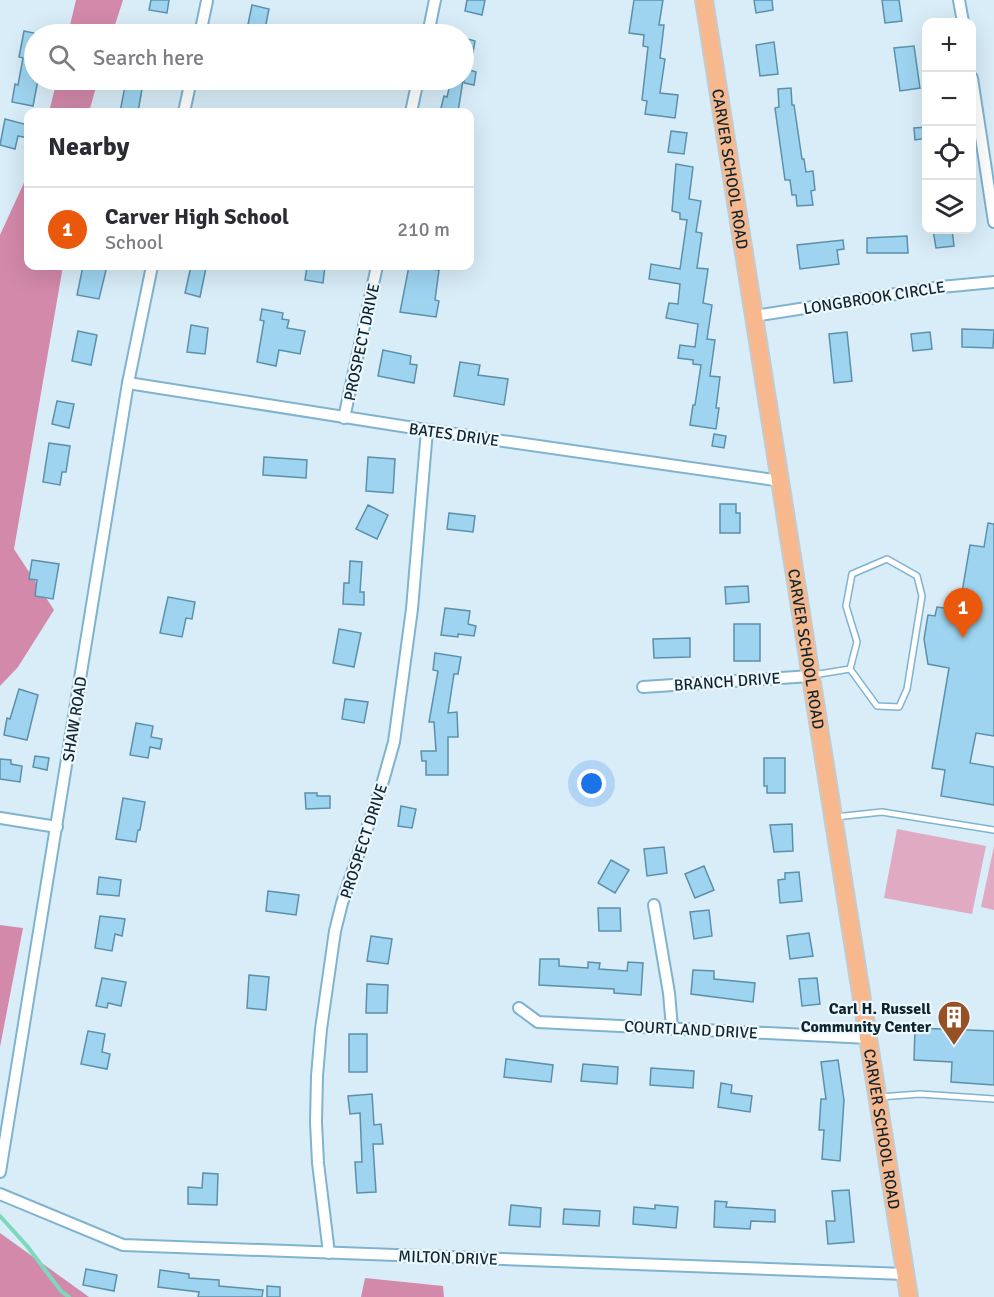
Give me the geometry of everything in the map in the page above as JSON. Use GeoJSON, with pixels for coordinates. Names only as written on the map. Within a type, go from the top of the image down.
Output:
{"type":"FeatureCollection","features":[{"type":"Feature","properties":{"kind":"main road","name":"CARVER SCHOOL ROAD"},"geometry":{"type":"LineString","coordinates":[[704,0],[909,1297]]}},
{"type":"Feature","properties":{"kind":"street"},"geometry":{"type":"LineString","coordinates":[[430,24],[435,0]]}},
{"type":"Feature","properties":{"kind":"street"},"geometry":{"type":"LineString","coordinates":[[959,0],[962,18]]}},
{"type":"Feature","properties":{"kind":"street"},"geometry":{"type":"LineString","coordinates":[[203,24],[207,1]]}},
{"type":"Feature","properties":{"kind":"street"},"geometry":{"type":"LineString","coordinates":[[185,108],[189,90]]}},
{"type":"Feature","properties":{"kind":"street"},"geometry":{"type":"LineString","coordinates":[[412,108],[416,90]]}},
{"type":"Feature","properties":{"kind":"street"},"geometry":{"type":"LineString","coordinates":[[976,104],[994,222]]}},
{"type":"Feature","properties":{"kind":"street","name":"SHAW ROAD"},"geometry":{"type":"LineString","coordinates":[[0,1172],[128,383],[151,270]]}},
{"type":"Feature","properties":{"kind":"street","name":"PROSPECT DRIVE"},"geometry":{"type":"LineString","coordinates":[[344,418],[377,270]]}},
{"type":"Feature","properties":{"kind":"street","name":"LONGBROOK CIRCLE"},"geometry":{"type":"LineString","coordinates":[[754,316],[941,287],[994,282]]}},
{"type":"Feature","properties":{"kind":"street","name":"BATES DRIVE"},"geometry":{"type":"LineString","coordinates":[[128,383],[344,418],[781,481]]}},
{"type":"Feature","properties":{"kind":"street","name":"PROSPECT DRIVE"},"geometry":{"type":"LineString","coordinates":[[329,1253],[318,1163],[316,1122],[321,1029],[335,931],[342,903],[383,782],[394,742],[412,609],[427,430]]}},
{"type":"Feature","properties":{"kind":"street","name":"BRANCH DRIVE"},"geometry":{"type":"LineString","coordinates":[[643,687],[811,676]]}},
{"type":"Feature","properties":{"kind":"street"},"geometry":{"type":"LineString","coordinates":[[0,818],[57,827]]}},
{"type":"Feature","properties":{"kind":"street"},"geometry":{"type":"LineString","coordinates":[[654,905],[669,993],[672,1028]]}},
{"type":"Feature","properties":{"kind":"street","name":"COURTLAND DRIVE"},"geometry":{"type":"LineString","coordinates":[[519,1008],[538,1022],[869,1038]]}},
{"type":"Feature","properties":{"kind":"street","name":"MILTON DRIVE"},"geometry":{"type":"LineString","coordinates":[[0,1194],[123,1245],[905,1274]]}},
{"type":"Feature","properties":{"kind":"lane"},"geometry":{"type":"LineString","coordinates":[[886,559],[917,576],[922,597],[907,689],[899,707],[877,706],[850,669],[857,642],[846,606],[852,574],[886,559]]}},
{"type":"Feature","properties":{"kind":"lane"},"geometry":{"type":"LineString","coordinates":[[811,676],[850,669]]}},
{"type":"Feature","properties":{"kind":"lane"},"geometry":{"type":"LineString","coordinates":[[834,817],[882,812],[994,830]]}},
{"type":"Feature","properties":{"kind":"lane"},"geometry":{"type":"LineString","coordinates":[[878,1097],[920,1094],[994,1099]]}},
{"type":"Feature","properties":{"kind":"shaded area"},"geometry":{"type":"Polygon","coordinates":[[[76,0],[123,0],[115,24],[70,24],[76,0]]]}},
{"type":"Feature","properties":{"kind":"shaded area"},"geometry":{"type":"Polygon","coordinates":[[[54,90],[95,90],[90,108],[50,108],[54,90]]]}},
{"type":"Feature","properties":{"kind":"shaded area"},"geometry":{"type":"Polygon","coordinates":[[[24,183],[24,270],[62,270],[14,549],[54,610],[18,667],[0,686],[0,235],[24,183]]]}},
{"type":"Feature","properties":{"kind":"shaded area"},"geometry":{"type":"Polygon","coordinates":[[[897,829],[986,846],[972,914],[884,898],[897,829]]]}},
{"type":"Feature","properties":{"kind":"shaded area"},"geometry":{"type":"Polygon","coordinates":[[[994,846],[994,910],[981,907],[994,846]]]}},
{"type":"Feature","properties":{"kind":"shaded area"},"geometry":{"type":"Polygon","coordinates":[[[0,925],[23,928],[0,1047],[0,925]]]}},
{"type":"Feature","properties":{"kind":"shaded area"},"geometry":{"type":"Polygon","coordinates":[[[0,1233],[89,1297],[0,1297],[0,1233]]]}},
{"type":"Feature","properties":{"kind":"shaded area"},"geometry":{"type":"Polygon","coordinates":[[[365,1278],[443,1286],[444,1297],[361,1297],[365,1278]]]}},
{"type":"Feature","properties":{"kind":"building"},"geometry":{"type":"Polygon","coordinates":[[[151,0],[169,0],[167,13],[149,10],[151,0]]]}},
{"type":"Feature","properties":{"kind":"building"},"geometry":{"type":"Polygon","coordinates":[[[467,0],[485,0],[482,15],[465,11],[467,0]]]}},
{"type":"Feature","properties":{"kind":"building"},"geometry":{"type":"Polygon","coordinates":[[[634,0],[663,0],[659,25],[664,25],[660,58],[665,59],[660,93],[678,95],[675,118],[645,114],[647,101],[642,100],[648,47],[643,46],[644,35],[629,33],[634,0]]]}},
{"type":"Feature","properties":{"kind":"building"},"geometry":{"type":"Polygon","coordinates":[[[754,0],[772,0],[773,10],[756,13],[754,0]]]}},
{"type":"Feature","properties":{"kind":"building"},"geometry":{"type":"Polygon","coordinates":[[[882,0],[899,0],[902,21],[885,23],[882,0]]]}},
{"type":"Feature","properties":{"kind":"building"},"geometry":{"type":"Polygon","coordinates":[[[252,5],[269,9],[266,24],[248,24],[252,5]]]}},
{"type":"Feature","properties":{"kind":"building"},"geometry":{"type":"Polygon","coordinates":[[[24,31],[24,90],[36,90],[33,106],[12,102],[23,58],[19,57],[24,31]]]}},
{"type":"Feature","properties":{"kind":"building"},"geometry":{"type":"Polygon","coordinates":[[[774,42],[778,74],[760,76],[756,45],[774,42]]]}},
{"type":"Feature","properties":{"kind":"building"},"geometry":{"type":"Polygon","coordinates":[[[914,46],[920,88],[900,91],[894,48],[914,46]]]}},
{"type":"Feature","properties":{"kind":"building"},"geometry":{"type":"Polygon","coordinates":[[[791,88],[802,159],[804,159],[806,172],[813,171],[815,190],[811,191],[813,205],[797,206],[796,195],[792,195],[790,180],[785,180],[775,108],[779,107],[778,89],[791,88]]]}},
{"type":"Feature","properties":{"kind":"building"},"geometry":{"type":"Polygon","coordinates":[[[124,90],[142,90],[139,108],[121,108],[124,90]]]}},
{"type":"Feature","properties":{"kind":"building"},"geometry":{"type":"Polygon","coordinates":[[[449,90],[461,90],[459,108],[441,108],[444,96],[447,97],[449,90]]]}},
{"type":"Feature","properties":{"kind":"building"},"geometry":{"type":"Polygon","coordinates":[[[5,119],[24,124],[24,137],[18,136],[15,149],[0,145],[5,119]]]}},
{"type":"Feature","properties":{"kind":"building"},"geometry":{"type":"Polygon","coordinates":[[[922,127],[922,139],[915,140],[914,128],[922,127]]]}},
{"type":"Feature","properties":{"kind":"building"},"geometry":{"type":"Polygon","coordinates":[[[671,131],[687,133],[684,154],[668,152],[671,131]]]}},
{"type":"Feature","properties":{"kind":"building"},"geometry":{"type":"Polygon","coordinates":[[[676,164],[693,167],[689,199],[701,201],[696,232],[702,233],[697,268],[708,269],[703,303],[712,305],[707,339],[715,340],[710,376],[720,377],[716,429],[690,425],[701,365],[693,364],[693,360],[678,358],[680,345],[695,347],[698,324],[666,318],[669,303],[678,304],[680,284],[649,279],[651,264],[680,269],[687,220],[680,219],[680,213],[672,211],[676,164]]]}},
{"type":"Feature","properties":{"kind":"building"},"geometry":{"type":"Polygon","coordinates":[[[934,234],[952,234],[954,246],[936,248],[934,234]]]}},
{"type":"Feature","properties":{"kind":"building"},"geometry":{"type":"Polygon","coordinates":[[[907,236],[908,253],[867,253],[867,238],[907,236]]]}},
{"type":"Feature","properties":{"kind":"building"},"geometry":{"type":"Polygon","coordinates":[[[843,240],[844,249],[837,250],[839,264],[800,269],[797,245],[843,240]]]}},
{"type":"Feature","properties":{"kind":"building"},"geometry":{"type":"Polygon","coordinates":[[[82,270],[106,270],[99,299],[77,295],[82,270]]]}},
{"type":"Feature","properties":{"kind":"building"},"geometry":{"type":"Polygon","coordinates":[[[190,270],[206,270],[200,297],[185,293],[190,270]]]}},
{"type":"Feature","properties":{"kind":"building"},"geometry":{"type":"Polygon","coordinates":[[[306,270],[325,270],[323,283],[305,280],[306,270]]]}},
{"type":"Feature","properties":{"kind":"building"},"geometry":{"type":"Polygon","coordinates":[[[408,270],[439,270],[435,300],[439,301],[436,317],[400,312],[408,270]]]}},
{"type":"Feature","properties":{"kind":"building"},"geometry":{"type":"Polygon","coordinates":[[[262,309],[283,313],[282,319],[289,320],[287,328],[305,331],[300,354],[279,350],[276,366],[257,362],[264,321],[260,320],[262,309]]]}},
{"type":"Feature","properties":{"kind":"building"},"geometry":{"type":"Polygon","coordinates":[[[191,325],[208,328],[205,354],[187,352],[191,325]]]}},
{"type":"Feature","properties":{"kind":"building"},"geometry":{"type":"Polygon","coordinates":[[[962,329],[994,330],[993,348],[962,347],[962,329]]]}},
{"type":"Feature","properties":{"kind":"building"},"geometry":{"type":"Polygon","coordinates":[[[78,331],[97,335],[91,365],[72,361],[78,331]]]}},
{"type":"Feature","properties":{"kind":"building"},"geometry":{"type":"Polygon","coordinates":[[[847,332],[852,381],[834,383],[829,334],[847,332]]]}},
{"type":"Feature","properties":{"kind":"building"},"geometry":{"type":"Polygon","coordinates":[[[930,332],[932,349],[913,351],[911,334],[930,332]]]}},
{"type":"Feature","properties":{"kind":"building"},"geometry":{"type":"Polygon","coordinates":[[[383,350],[411,356],[410,364],[417,365],[414,383],[378,376],[383,350]]]}},
{"type":"Feature","properties":{"kind":"building"},"geometry":{"type":"Polygon","coordinates":[[[460,362],[480,365],[478,375],[508,379],[504,405],[454,396],[460,362]]]}},
{"type":"Feature","properties":{"kind":"building"},"geometry":{"type":"Polygon","coordinates":[[[57,401],[74,404],[69,428],[52,424],[57,401]]]}},
{"type":"Feature","properties":{"kind":"building"},"geometry":{"type":"Polygon","coordinates":[[[714,434],[726,436],[724,448],[712,446],[714,434]]]}},
{"type":"Feature","properties":{"kind":"building"},"geometry":{"type":"Polygon","coordinates":[[[49,443],[70,446],[66,472],[62,472],[60,485],[43,482],[49,443]]]}},
{"type":"Feature","properties":{"kind":"building"},"geometry":{"type":"Polygon","coordinates":[[[264,457],[307,460],[306,478],[263,475],[264,457]]]}},
{"type":"Feature","properties":{"kind":"building"},"geometry":{"type":"Polygon","coordinates":[[[368,457],[395,459],[393,493],[366,491],[368,457]]]}},
{"type":"Feature","properties":{"kind":"building"},"geometry":{"type":"Polygon","coordinates":[[[720,504],[736,504],[736,513],[740,513],[740,533],[720,533],[720,504]]]}},
{"type":"Feature","properties":{"kind":"building"},"geometry":{"type":"Polygon","coordinates":[[[368,505],[388,515],[377,539],[356,529],[368,505]]]}},
{"type":"Feature","properties":{"kind":"building"},"geometry":{"type":"Polygon","coordinates":[[[449,513],[475,516],[473,532],[447,529],[449,513]]]}},
{"type":"Feature","properties":{"kind":"building"},"geometry":{"type":"Polygon","coordinates":[[[988,523],[994,524],[994,736],[976,733],[970,763],[994,767],[994,805],[941,796],[945,770],[932,768],[949,668],[928,664],[924,639],[928,615],[935,616],[937,607],[959,610],[970,545],[984,547],[988,523]]]}},
{"type":"Feature","properties":{"kind":"building"},"geometry":{"type":"Polygon","coordinates":[[[32,560],[59,564],[53,599],[35,596],[37,580],[29,579],[32,560]]]}},
{"type":"Feature","properties":{"kind":"building"},"geometry":{"type":"Polygon","coordinates":[[[350,561],[362,562],[360,592],[364,592],[364,605],[343,604],[344,583],[349,583],[350,561]]]}},
{"type":"Feature","properties":{"kind":"building"},"geometry":{"type":"Polygon","coordinates":[[[748,586],[749,602],[726,604],[725,587],[748,586]]]}},
{"type":"Feature","properties":{"kind":"building"},"geometry":{"type":"Polygon","coordinates":[[[168,597],[195,602],[192,619],[186,618],[182,637],[160,633],[168,597]]]}},
{"type":"Feature","properties":{"kind":"building"},"geometry":{"type":"Polygon","coordinates":[[[445,608],[470,611],[468,624],[476,626],[474,636],[441,635],[445,608]]]}},
{"type":"Feature","properties":{"kind":"building"},"geometry":{"type":"Polygon","coordinates":[[[734,624],[760,624],[760,661],[734,661],[734,624]]]}},
{"type":"Feature","properties":{"kind":"building"},"geometry":{"type":"Polygon","coordinates":[[[339,629],[361,633],[354,667],[333,663],[339,629]]]}},
{"type":"Feature","properties":{"kind":"building"},"geometry":{"type":"Polygon","coordinates":[[[690,638],[690,657],[654,658],[653,639],[690,638]]]}},
{"type":"Feature","properties":{"kind":"building"},"geometry":{"type":"Polygon","coordinates":[[[435,653],[461,657],[458,674],[454,674],[448,713],[457,712],[458,737],[448,737],[448,775],[426,775],[426,761],[422,761],[421,751],[436,751],[434,722],[429,722],[438,671],[433,670],[435,653]]]}},
{"type":"Feature","properties":{"kind":"building"},"geometry":{"type":"Polygon","coordinates":[[[19,689],[38,695],[27,740],[4,735],[7,718],[10,719],[19,689]]]}},
{"type":"Feature","properties":{"kind":"building"},"geometry":{"type":"Polygon","coordinates":[[[345,699],[368,702],[364,723],[342,719],[345,699]]]}},
{"type":"Feature","properties":{"kind":"building"},"geometry":{"type":"Polygon","coordinates":[[[136,723],[153,726],[151,737],[162,739],[160,749],[150,747],[148,758],[130,755],[136,723]]]}},
{"type":"Feature","properties":{"kind":"building"},"geometry":{"type":"Polygon","coordinates":[[[35,756],[49,758],[47,770],[33,767],[35,756]]]}},
{"type":"Feature","properties":{"kind":"building"},"geometry":{"type":"Polygon","coordinates":[[[764,758],[785,758],[785,793],[767,793],[767,786],[764,786],[764,758]]]}},
{"type":"Feature","properties":{"kind":"building"},"geometry":{"type":"Polygon","coordinates":[[[0,759],[11,760],[11,764],[22,766],[20,782],[0,779],[0,759]]]}},
{"type":"Feature","properties":{"kind":"building"},"geometry":{"type":"Polygon","coordinates":[[[305,793],[330,796],[330,808],[306,809],[305,793]]]}},
{"type":"Feature","properties":{"kind":"building"},"geometry":{"type":"Polygon","coordinates":[[[123,798],[145,802],[136,842],[116,839],[123,798]]]}},
{"type":"Feature","properties":{"kind":"building"},"geometry":{"type":"Polygon","coordinates":[[[401,806],[416,809],[412,828],[398,826],[401,806]]]}},
{"type":"Feature","properties":{"kind":"building"},"geometry":{"type":"Polygon","coordinates":[[[792,824],[793,851],[774,852],[770,825],[792,824]]]}},
{"type":"Feature","properties":{"kind":"building"},"geometry":{"type":"Polygon","coordinates":[[[664,847],[667,873],[647,876],[644,849],[664,847]]]}},
{"type":"Feature","properties":{"kind":"building"},"geometry":{"type":"Polygon","coordinates":[[[611,860],[629,870],[615,893],[598,883],[611,860]]]}},
{"type":"Feature","properties":{"kind":"building"},"geometry":{"type":"Polygon","coordinates":[[[704,866],[714,890],[695,898],[685,874],[704,866]]]}},
{"type":"Feature","properties":{"kind":"building"},"geometry":{"type":"Polygon","coordinates":[[[799,872],[802,901],[780,903],[778,880],[785,879],[785,873],[799,872]]]}},
{"type":"Feature","properties":{"kind":"building"},"geometry":{"type":"Polygon","coordinates":[[[99,877],[121,880],[119,896],[97,894],[99,877]]]}},
{"type":"Feature","properties":{"kind":"building"},"geometry":{"type":"Polygon","coordinates":[[[268,891],[299,895],[296,915],[266,911],[268,891]]]}},
{"type":"Feature","properties":{"kind":"building"},"geometry":{"type":"Polygon","coordinates":[[[598,908],[620,908],[621,931],[599,931],[598,908]]]}},
{"type":"Feature","properties":{"kind":"building"},"geometry":{"type":"Polygon","coordinates":[[[709,910],[712,936],[694,939],[690,912],[709,910]]]}},
{"type":"Feature","properties":{"kind":"building"},"geometry":{"type":"Polygon","coordinates":[[[100,916],[125,919],[122,936],[115,934],[112,951],[95,948],[100,916]]]}},
{"type":"Feature","properties":{"kind":"building"},"geometry":{"type":"Polygon","coordinates":[[[809,933],[813,956],[790,959],[787,936],[809,933]]]}},
{"type":"Feature","properties":{"kind":"building"},"geometry":{"type":"Polygon","coordinates":[[[371,936],[392,939],[388,964],[367,961],[371,936]]]}},
{"type":"Feature","properties":{"kind":"building"},"geometry":{"type":"Polygon","coordinates":[[[540,959],[559,959],[559,966],[588,968],[588,962],[600,963],[599,969],[627,971],[628,962],[643,963],[641,995],[614,993],[614,989],[539,985],[540,959]]]}},
{"type":"Feature","properties":{"kind":"building"},"geometry":{"type":"Polygon","coordinates":[[[693,970],[714,971],[714,979],[755,983],[753,1002],[691,994],[693,970]]]}},
{"type":"Feature","properties":{"kind":"building"},"geometry":{"type":"Polygon","coordinates":[[[249,975],[269,977],[266,1010],[247,1008],[249,975]]]}},
{"type":"Feature","properties":{"kind":"building"},"geometry":{"type":"Polygon","coordinates":[[[102,978],[126,982],[121,1006],[108,1003],[107,1008],[96,1006],[102,978]]]}},
{"type":"Feature","properties":{"kind":"building"},"geometry":{"type":"Polygon","coordinates":[[[817,978],[820,1004],[802,1006],[799,979],[817,978]]]}},
{"type":"Feature","properties":{"kind":"building"},"geometry":{"type":"Polygon","coordinates":[[[367,984],[388,985],[387,1013],[366,1013],[367,984]]]}},
{"type":"Feature","properties":{"kind":"building","name":"Carl H. Russell Community Center"},"geometry":{"type":"Polygon","coordinates":[[[915,1028],[994,1031],[994,1085],[951,1082],[952,1062],[914,1060],[915,1028]]]}},
{"type":"Feature","properties":{"kind":"building"},"geometry":{"type":"Polygon","coordinates":[[[88,1031],[105,1034],[102,1052],[110,1054],[107,1069],[81,1064],[88,1031]]]}},
{"type":"Feature","properties":{"kind":"building"},"geometry":{"type":"Polygon","coordinates":[[[349,1034],[367,1034],[367,1072],[349,1072],[349,1034]]]}},
{"type":"Feature","properties":{"kind":"building"},"geometry":{"type":"Polygon","coordinates":[[[506,1059],[553,1065],[551,1082],[504,1077],[506,1059]]]}},
{"type":"Feature","properties":{"kind":"building"},"geometry":{"type":"Polygon","coordinates":[[[838,1060],[844,1100],[840,1161],[822,1159],[824,1130],[819,1130],[821,1099],[826,1099],[821,1062],[838,1060]]]}},
{"type":"Feature","properties":{"kind":"building"},"geometry":{"type":"Polygon","coordinates":[[[583,1064],[618,1067],[617,1084],[581,1081],[583,1064]]]}},
{"type":"Feature","properties":{"kind":"building"},"geometry":{"type":"Polygon","coordinates":[[[651,1068],[694,1071],[693,1088],[650,1085],[651,1068]]]}},
{"type":"Feature","properties":{"kind":"building"},"geometry":{"type":"Polygon","coordinates":[[[721,1083],[732,1085],[731,1093],[752,1096],[750,1112],[718,1107],[721,1083]]]}},
{"type":"Feature","properties":{"kind":"building"},"geometry":{"type":"Polygon","coordinates":[[[372,1094],[374,1125],[381,1124],[383,1144],[373,1144],[376,1192],[357,1193],[355,1162],[362,1162],[360,1113],[350,1114],[348,1096],[372,1094]]]}},
{"type":"Feature","properties":{"kind":"building"},"geometry":{"type":"Polygon","coordinates":[[[203,1173],[218,1174],[217,1205],[188,1204],[188,1187],[202,1188],[203,1173]]]}},
{"type":"Feature","properties":{"kind":"building"},"geometry":{"type":"Polygon","coordinates":[[[849,1190],[854,1242],[828,1244],[826,1221],[835,1221],[832,1191],[849,1190]]]}},
{"type":"Feature","properties":{"kind":"building"},"geometry":{"type":"Polygon","coordinates":[[[715,1201],[727,1202],[726,1207],[775,1210],[775,1222],[751,1221],[750,1229],[714,1227],[715,1201]]]}},
{"type":"Feature","properties":{"kind":"building"},"geometry":{"type":"Polygon","coordinates":[[[511,1205],[541,1208],[540,1227],[509,1225],[511,1205]]]}},
{"type":"Feature","properties":{"kind":"building"},"geometry":{"type":"Polygon","coordinates":[[[655,1205],[678,1207],[676,1228],[633,1224],[634,1207],[655,1209],[655,1205]]]}},
{"type":"Feature","properties":{"kind":"building"},"geometry":{"type":"Polygon","coordinates":[[[564,1209],[600,1211],[599,1226],[563,1224],[564,1209]]]}},
{"type":"Feature","properties":{"kind":"building"},"geometry":{"type":"Polygon","coordinates":[[[86,1269],[117,1275],[114,1291],[83,1285],[86,1269]]]}},
{"type":"Feature","properties":{"kind":"building"},"geometry":{"type":"Polygon","coordinates":[[[160,1270],[189,1274],[189,1278],[219,1280],[219,1286],[263,1290],[262,1297],[198,1297],[199,1292],[158,1287],[160,1270]]]}},
{"type":"Feature","properties":{"kind":"building"},"geometry":{"type":"Polygon","coordinates":[[[267,1286],[280,1287],[280,1297],[267,1297],[267,1286]]]}},
{"type":"Feature","properties":{"kind":"waterway"},"geometry":{"type":"LineString","coordinates":[[0,1216],[27,1246],[61,1291],[69,1297]]}},
{"type":"Feature","properties":{"kind":"place","name":"Carver High School"},"geometry":{"type":"Point","coordinates":[963,638]}},
{"type":"Feature","properties":{"kind":"place","name":"Carl H. Russell Community Center"},"geometry":{"type":"Point","coordinates":[954,1046]}}]}
